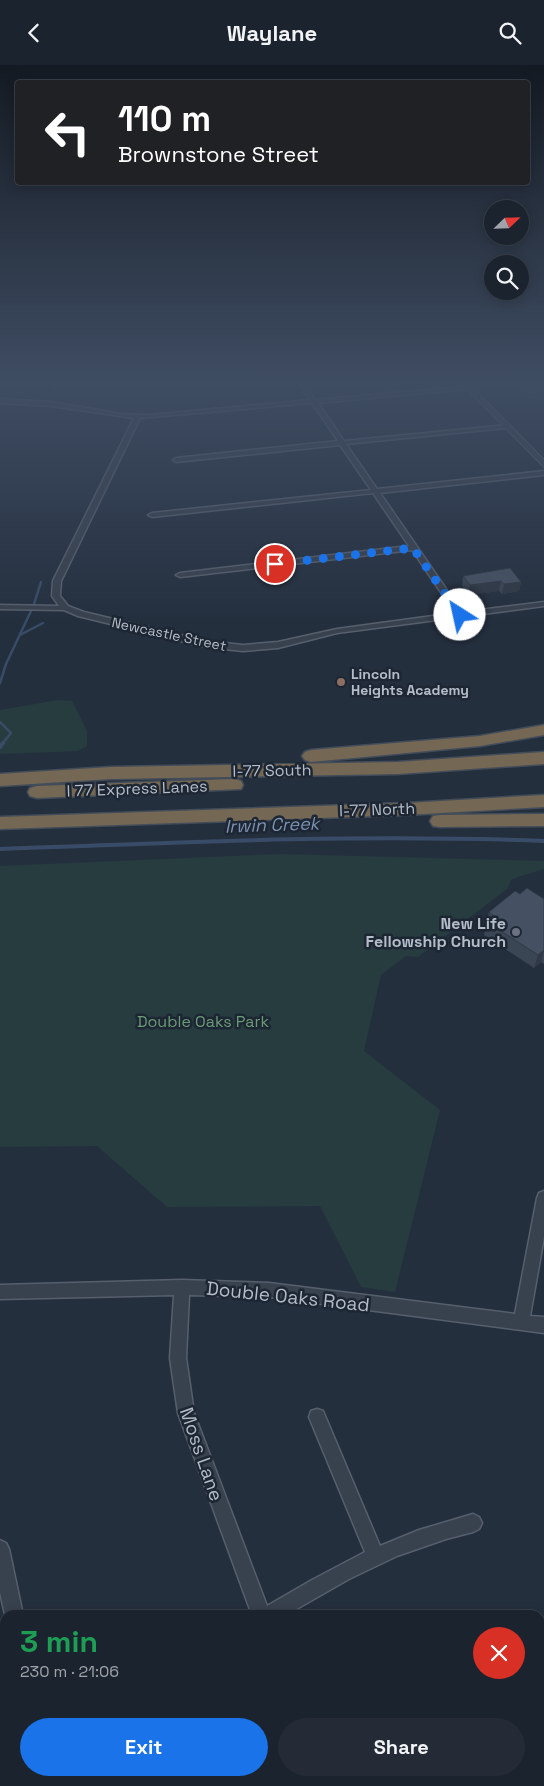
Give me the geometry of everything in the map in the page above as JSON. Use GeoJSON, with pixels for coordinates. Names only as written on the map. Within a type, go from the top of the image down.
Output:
{"type":"FeatureCollection","features":[{"type":"Feature","properties":{"kind":"highway"},"geometry":{"type":"LineString","coordinates":[[111,773],[480,741],[544,730]]}},
{"type":"Feature","properties":{"kind":"highway","name":"I-77 South"},"geometry":{"type":"LineString","coordinates":[[0,780],[111,773],[398,768],[544,758]]}},
{"type":"Feature","properties":{"kind":"highway","name":"I 77 Express Lanes"},"geometry":{"type":"LineString","coordinates":[[0,794],[439,779],[544,771]]}},
{"type":"Feature","properties":{"kind":"highway","name":"I 77 Express Lanes"},"geometry":{"type":"LineString","coordinates":[[0,809],[414,795],[544,787]]}},
{"type":"Feature","properties":{"kind":"highway","name":"I-77 North"},"geometry":{"type":"LineString","coordinates":[[0,823],[439,807],[544,801]]}},
{"type":"Feature","properties":{"kind":"highway"},"geometry":{"type":"LineString","coordinates":[[276,812],[318,821],[544,819]]}},
{"type":"Feature","properties":{"kind":"street"},"geometry":{"type":"LineString","coordinates":[[65,608],[56,597],[57,581],[117,460]]}},
{"type":"Feature","properties":{"kind":"street"},"geometry":{"type":"LineString","coordinates":[[355,460],[460,615]]}},
{"type":"Feature","properties":{"kind":"street"},"geometry":{"type":"LineString","coordinates":[[152,515],[544,473]]}},
{"type":"Feature","properties":{"kind":"street"},"geometry":{"type":"LineString","coordinates":[[180,575],[413,548]]}},
{"type":"Feature","properties":{"kind":"street","name":"Newcastle Street"},"geometry":{"type":"LineString","coordinates":[[0,607],[65,608],[168,636],[212,646],[233,648],[278,645],[337,631],[544,604]]}},
{"type":"Feature","properties":{"kind":"street"},"geometry":{"type":"LineString","coordinates":[[521,1323],[544,1198]]}},
{"type":"Feature","properties":{"kind":"street","name":"Double Oaks Road"},"geometry":{"type":"LineString","coordinates":[[0,1292],[182,1287],[269,1291],[544,1325]]}},
{"type":"Feature","properties":{"kind":"street","name":"Moss Lane"},"geometry":{"type":"LineString","coordinates":[[182,1287],[178,1358],[186,1413],[260,1610]]}},
{"type":"Feature","properties":{"kind":"street"},"geometry":{"type":"LineString","coordinates":[[317,1417],[376,1557]]}},
{"type":"Feature","properties":{"kind":"street"},"geometry":{"type":"LineString","coordinates":[[277,1610],[338,1575],[376,1557],[433,1532],[474,1523]]}},
{"type":"Feature","properties":{"kind":"street"},"geometry":{"type":"LineString","coordinates":[[0,1549],[13,1610]]}},
{"type":"Feature","properties":{"kind":"green space"},"geometry":{"type":"Polygon","coordinates":[[[58,700],[72,701],[87,731],[87,746],[78,751],[0,754],[0,710],[58,700]]]}},
{"type":"Feature","properties":{"kind":"green space","name":"Double Oaks Park"},"geometry":{"type":"Polygon","coordinates":[[[280,854],[544,861],[544,869],[512,879],[507,889],[418,957],[406,956],[381,975],[364,1051],[440,1110],[395,1292],[361,1287],[320,1206],[167,1207],[97,1146],[0,1147],[0,866],[280,854]]]}},
{"type":"Feature","properties":{"kind":"building"},"geometry":{"type":"Polygon","coordinates":[[[510,568],[521,582],[504,584],[501,581],[470,585],[463,576],[510,568]]]}},
{"type":"Feature","properties":{"kind":"building","name":"New Life Fellowship Church"},"geometry":{"type":"Polygon","coordinates":[[[527,888],[544,899],[544,950],[538,955],[487,922],[494,916],[489,912],[515,891],[520,894],[527,888]]]}},
{"type":"Feature","properties":{"kind":"waterway"},"geometry":{"type":"LineString","coordinates":[[34,604],[41,582]]}},
{"type":"Feature","properties":{"kind":"waterway"},"geometry":{"type":"LineString","coordinates":[[0,683],[6,664],[31,611]]}},
{"type":"Feature","properties":{"kind":"waterway"},"geometry":{"type":"LineString","coordinates":[[20,635],[43,623]]}},
{"type":"Feature","properties":{"kind":"waterway"},"geometry":{"type":"LineString","coordinates":[[0,722],[11,733],[2,744]]}},
{"type":"Feature","properties":{"kind":"waterway"},"geometry":{"type":"LineString","coordinates":[[0,747],[3,743]]}},
{"type":"Feature","properties":{"kind":"waterway","name":"Irwin Creek"},"geometry":{"type":"LineString","coordinates":[[0,849],[340,839],[408,838],[544,841]]}},
{"type":"Feature","properties":{"kind":"place","name":"Lincoln Heights Academy"},"geometry":{"type":"Point","coordinates":[341,682]}},
{"type":"Feature","properties":{"kind":"place","name":"New Life Fellowship Church"},"geometry":{"type":"Point","coordinates":[516,932]}},
{"type":"Feature","properties":{"kind":"route"},"geometry":{"type":"LineString","coordinates":[[275,564],[413,548],[460,615]]}}]}
